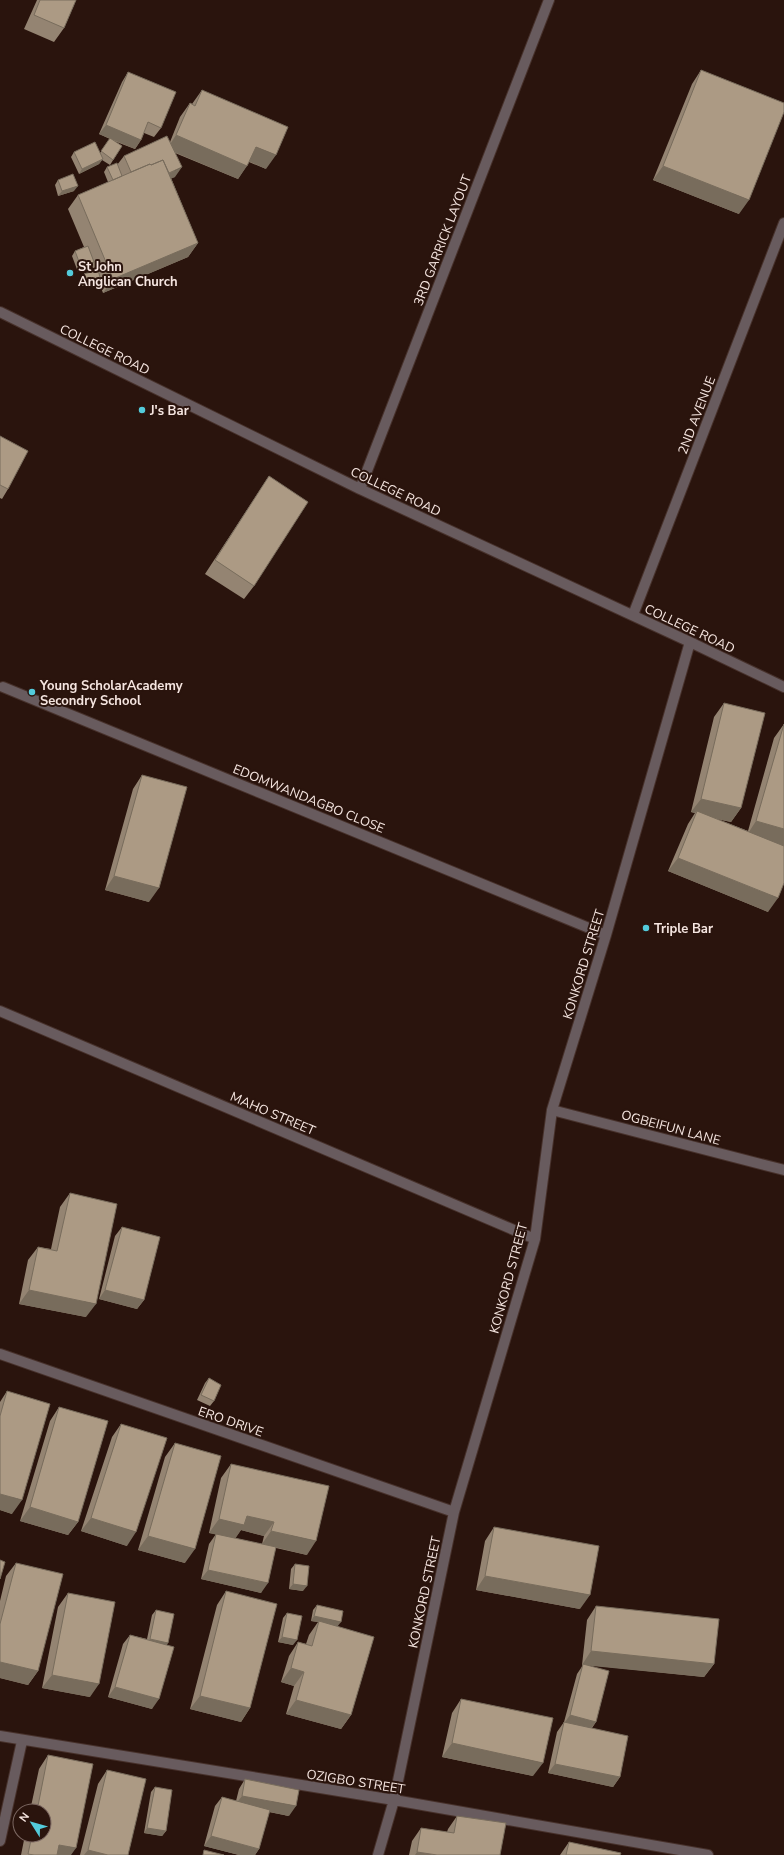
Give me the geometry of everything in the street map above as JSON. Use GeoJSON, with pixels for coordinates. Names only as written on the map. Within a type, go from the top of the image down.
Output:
{"type":"FeatureCollection","features":[{"type":"Feature","properties":{"kind":"street","name":"3RD GARRICK LAYOUT"},"geometry":{"type":"LineString","coordinates":[[360,489],[549,0]]}},
{"type":"Feature","properties":{"kind":"street","name":"2ND AVENUE"},"geometry":{"type":"LineString","coordinates":[[633,615],[784,223]]}},
{"type":"Feature","properties":{"kind":"street","name":"COLLEGE ROAD"},"geometry":{"type":"LineString","coordinates":[[0,312],[360,489],[633,615],[784,687]]}},
{"type":"Feature","properties":{"kind":"street","name":"KONKORD STREET"},"geometry":{"type":"LineString","coordinates":[[378,1855],[394,1800],[454,1512],[535,1239],[552,1110],[606,935],[690,642]]}},
{"type":"Feature","properties":{"kind":"street","name":"EDOMWANDAGBO CLOSE"},"geometry":{"type":"LineString","coordinates":[[3,687],[606,935]]}},
{"type":"Feature","properties":{"kind":"street","name":"MAHO STREET"},"geometry":{"type":"LineString","coordinates":[[0,1011],[535,1239]]}},
{"type":"Feature","properties":{"kind":"street","name":"OGBEIFUN LANE"},"geometry":{"type":"LineString","coordinates":[[552,1110],[784,1170]]}},
{"type":"Feature","properties":{"kind":"street","name":"ERO DRIVE"},"geometry":{"type":"LineString","coordinates":[[0,1354],[454,1512]]}},
{"type":"Feature","properties":{"kind":"street","name":"OZIGBO STREET"},"geometry":{"type":"LineString","coordinates":[[0,1736],[22,1741],[394,1800],[708,1855]]}},
{"type":"Feature","properties":{"kind":"street"},"geometry":{"type":"LineString","coordinates":[[0,1841],[22,1741]]}},
{"type":"Feature","properties":{"kind":"building"},"geometry":{"type":"Polygon","coordinates":[[[40,0],[76,0],[64,28],[34,15],[40,0]]]}},
{"type":"Feature","properties":{"kind":"building"},"geometry":{"type":"Polygon","coordinates":[[[701,70],[784,103],[784,112],[749,200],[663,166],[701,70]]]}},
{"type":"Feature","properties":{"kind":"building"},"geometry":{"type":"Polygon","coordinates":[[[128,72],[176,92],[161,128],[148,122],[141,140],[106,125],[128,72]]]}},
{"type":"Feature","properties":{"kind":"building"},"geometry":{"type":"Polygon","coordinates":[[[202,90],[288,127],[276,155],[256,147],[247,166],[176,135],[190,103],[195,106],[202,90]]]}},
{"type":"Feature","properties":{"kind":"building"},"geometry":{"type":"Polygon","coordinates":[[[167,136],[182,167],[169,173],[163,160],[131,172],[124,156],[167,136]]]}},
{"type":"Feature","properties":{"kind":"building"},"geometry":{"type":"Polygon","coordinates":[[[110,138],[122,146],[113,160],[101,151],[110,138]]]}},
{"type":"Feature","properties":{"kind":"building"},"geometry":{"type":"Polygon","coordinates":[[[95,142],[103,159],[82,169],[74,152],[95,142]]]}},
{"type":"Feature","properties":{"kind":"building"},"geometry":{"type":"Polygon","coordinates":[[[163,160],[198,243],[113,279],[78,195],[150,164],[151,165],[163,160]]]}},
{"type":"Feature","properties":{"kind":"building"},"geometry":{"type":"Polygon","coordinates":[[[117,163],[122,176],[113,180],[107,167],[117,163]]]}},
{"type":"Feature","properties":{"kind":"building"},"geometry":{"type":"Polygon","coordinates":[[[73,174],[78,186],[62,191],[58,180],[73,174]]]}},
{"type":"Feature","properties":{"kind":"building"},"geometry":{"type":"Polygon","coordinates":[[[88,246],[94,262],[81,267],[75,251],[88,246]]]}},
{"type":"Feature","properties":{"kind":"building"},"geometry":{"type":"Polygon","coordinates":[[[98,270],[100,277],[86,281],[84,274],[98,270]]]}},
{"type":"Feature","properties":{"kind":"building"},"geometry":{"type":"Polygon","coordinates":[[[0,436],[28,451],[8,489],[0,485],[0,436]]]}},
{"type":"Feature","properties":{"kind":"building"},"geometry":{"type":"Polygon","coordinates":[[[269,476],[308,502],[254,586],[215,560],[269,476]]]}},
{"type":"Feature","properties":{"kind":"building"},"geometry":{"type":"Polygon","coordinates":[[[724,703],[765,713],[741,808],[701,799],[724,703]]]}},
{"type":"Feature","properties":{"kind":"building"},"geometry":{"type":"Polygon","coordinates":[[[784,724],[784,829],[756,821],[784,724]]]}},
{"type":"Feature","properties":{"kind":"building"},"geometry":{"type":"Polygon","coordinates":[[[142,775],[187,787],[159,888],[114,876],[142,775]]]}},
{"type":"Feature","properties":{"kind":"building"},"geometry":{"type":"Polygon","coordinates":[[[697,811],[784,846],[784,883],[778,898],[678,858],[697,811]]]}},
{"type":"Feature","properties":{"kind":"building"},"geometry":{"type":"Polygon","coordinates":[[[70,1193],[117,1204],[96,1304],[29,1290],[38,1247],[57,1251],[70,1193]]]}},
{"type":"Feature","properties":{"kind":"building"},"geometry":{"type":"Polygon","coordinates":[[[122,1227],[160,1237],[144,1300],[105,1290],[122,1227]]]}},
{"type":"Feature","properties":{"kind":"building"},"geometry":{"type":"Polygon","coordinates":[[[209,1378],[221,1385],[214,1401],[201,1395],[209,1378]]]}},
{"type":"Feature","properties":{"kind":"building"},"geometry":{"type":"Polygon","coordinates":[[[7,1391],[50,1404],[22,1500],[0,1494],[0,1416],[7,1391]]]}},
{"type":"Feature","properties":{"kind":"building"},"geometry":{"type":"Polygon","coordinates":[[[59,1407],[108,1421],[78,1522],[30,1507],[59,1407]]]}},
{"type":"Feature","properties":{"kind":"building"},"geometry":{"type":"Polygon","coordinates":[[[121,1424],[167,1438],[136,1532],[91,1518],[121,1424]]]}},
{"type":"Feature","properties":{"kind":"building"},"geometry":{"type":"Polygon","coordinates":[[[175,1443],[221,1456],[195,1549],[148,1536],[175,1443]]]}},
{"type":"Feature","properties":{"kind":"building"},"geometry":{"type":"Polygon","coordinates":[[[231,1464],[329,1486],[316,1541],[271,1531],[274,1522],[247,1516],[244,1525],[219,1519],[231,1464]]]}},
{"type":"Feature","properties":{"kind":"building"},"geometry":{"type":"Polygon","coordinates":[[[494,1527],[599,1546],[590,1595],[485,1576],[494,1527]]]}},
{"type":"Feature","properties":{"kind":"building"},"geometry":{"type":"Polygon","coordinates":[[[216,1534],[276,1547],[268,1583],[208,1570],[216,1534]]]}},
{"type":"Feature","properties":{"kind":"building"},"geometry":{"type":"Polygon","coordinates":[[[0,1560],[5,1562],[0,1579],[0,1560]]]}},
{"type":"Feature","properties":{"kind":"building"},"geometry":{"type":"Polygon","coordinates":[[[16,1563],[63,1574],[38,1671],[0,1662],[0,1624],[16,1563]]]}},
{"type":"Feature","properties":{"kind":"building"},"geometry":{"type":"Polygon","coordinates":[[[295,1564],[309,1566],[307,1586],[293,1584],[295,1564]]]}},
{"type":"Feature","properties":{"kind":"building"},"geometry":{"type":"Polygon","coordinates":[[[226,1591],[277,1604],[250,1708],[200,1696],[226,1591]]]}},
{"type":"Feature","properties":{"kind":"building"},"geometry":{"type":"Polygon","coordinates":[[[68,1593],[115,1602],[99,1684],[52,1675],[68,1593]]]}},
{"type":"Feature","properties":{"kind":"building"},"geometry":{"type":"Polygon","coordinates":[[[317,1605],[343,1611],[341,1622],[314,1616],[317,1605]]]}},
{"type":"Feature","properties":{"kind":"building"},"geometry":{"type":"Polygon","coordinates":[[[596,1606],[719,1619],[714,1664],[591,1651],[596,1606]]]}},
{"type":"Feature","properties":{"kind":"building"},"geometry":{"type":"Polygon","coordinates":[[[156,1610],[174,1614],[168,1643],[150,1639],[156,1610]]]}},
{"type":"Feature","properties":{"kind":"building"},"geometry":{"type":"Polygon","coordinates":[[[287,1613],[302,1616],[297,1640],[282,1637],[287,1613]]]}},
{"type":"Feature","properties":{"kind":"building"},"geometry":{"type":"Polygon","coordinates":[[[319,1621],[374,1637],[351,1715],[296,1700],[304,1672],[291,1668],[298,1642],[312,1646],[319,1621]]]}},
{"type":"Feature","properties":{"kind":"building"},"geometry":{"type":"Polygon","coordinates":[[[130,1635],[174,1647],[159,1699],[115,1687],[130,1635]]]}},
{"type":"Feature","properties":{"kind":"building"},"geometry":{"type":"Polygon","coordinates":[[[583,1664],[609,1671],[596,1722],[570,1715],[583,1664]]]}},
{"type":"Feature","properties":{"kind":"building"},"geometry":{"type":"Polygon","coordinates":[[[461,1699],[553,1718],[543,1763],[452,1743],[461,1699]]]}},
{"type":"Feature","properties":{"kind":"building"},"geometry":{"type":"Polygon","coordinates":[[[564,1722],[628,1736],[620,1777],[555,1764],[564,1722]]]}},
{"type":"Feature","properties":{"kind":"building"},"geometry":{"type":"Polygon","coordinates":[[[48,1755],[93,1764],[76,1848],[59,1845],[57,1855],[28,1854],[30,1843],[52,1843],[52,1803],[39,1803],[48,1755]]]}},
{"type":"Feature","properties":{"kind":"building"},"geometry":{"type":"Polygon","coordinates":[[[107,1770],[146,1779],[128,1855],[108,1855],[88,1850],[107,1770]]]}},
{"type":"Feature","properties":{"kind":"building"},"geometry":{"type":"Polygon","coordinates":[[[245,1779],[299,1790],[296,1806],[242,1796],[245,1779]]]}},
{"type":"Feature","properties":{"kind":"building"},"geometry":{"type":"Polygon","coordinates":[[[155,1787],[172,1790],[166,1831],[147,1828],[155,1787]]]}},
{"type":"Feature","properties":{"kind":"building"},"geometry":{"type":"Polygon","coordinates":[[[222,1797],[270,1810],[259,1849],[211,1836],[222,1797]]]}},
{"type":"Feature","properties":{"kind":"building"},"geometry":{"type":"Polygon","coordinates":[[[457,1816],[506,1823],[500,1855],[437,1855],[417,1852],[421,1828],[454,1833],[457,1816]]]}},
{"type":"Feature","properties":{"kind":"building"},"geometry":{"type":"Polygon","coordinates":[[[569,1842],[621,1853],[620,1855],[566,1855],[569,1842]]]}},
{"type":"Feature","properties":{"kind":"building"},"geometry":{"type":"Polygon","coordinates":[[[204,1850],[224,1855],[203,1855],[204,1850]]]}},
{"type":"Feature","properties":{"kind":"place","name":"St John Anglican Church"},"geometry":{"type":"Point","coordinates":[70,273]}},
{"type":"Feature","properties":{"kind":"place","name":"J's Bar"},"geometry":{"type":"Point","coordinates":[142,410]}},
{"type":"Feature","properties":{"kind":"place","name":"Young ScholarAcademy Secondry School"},"geometry":{"type":"Point","coordinates":[32,692]}},
{"type":"Feature","properties":{"kind":"place","name":"Triple Bar"},"geometry":{"type":"Point","coordinates":[646,928]}}]}
